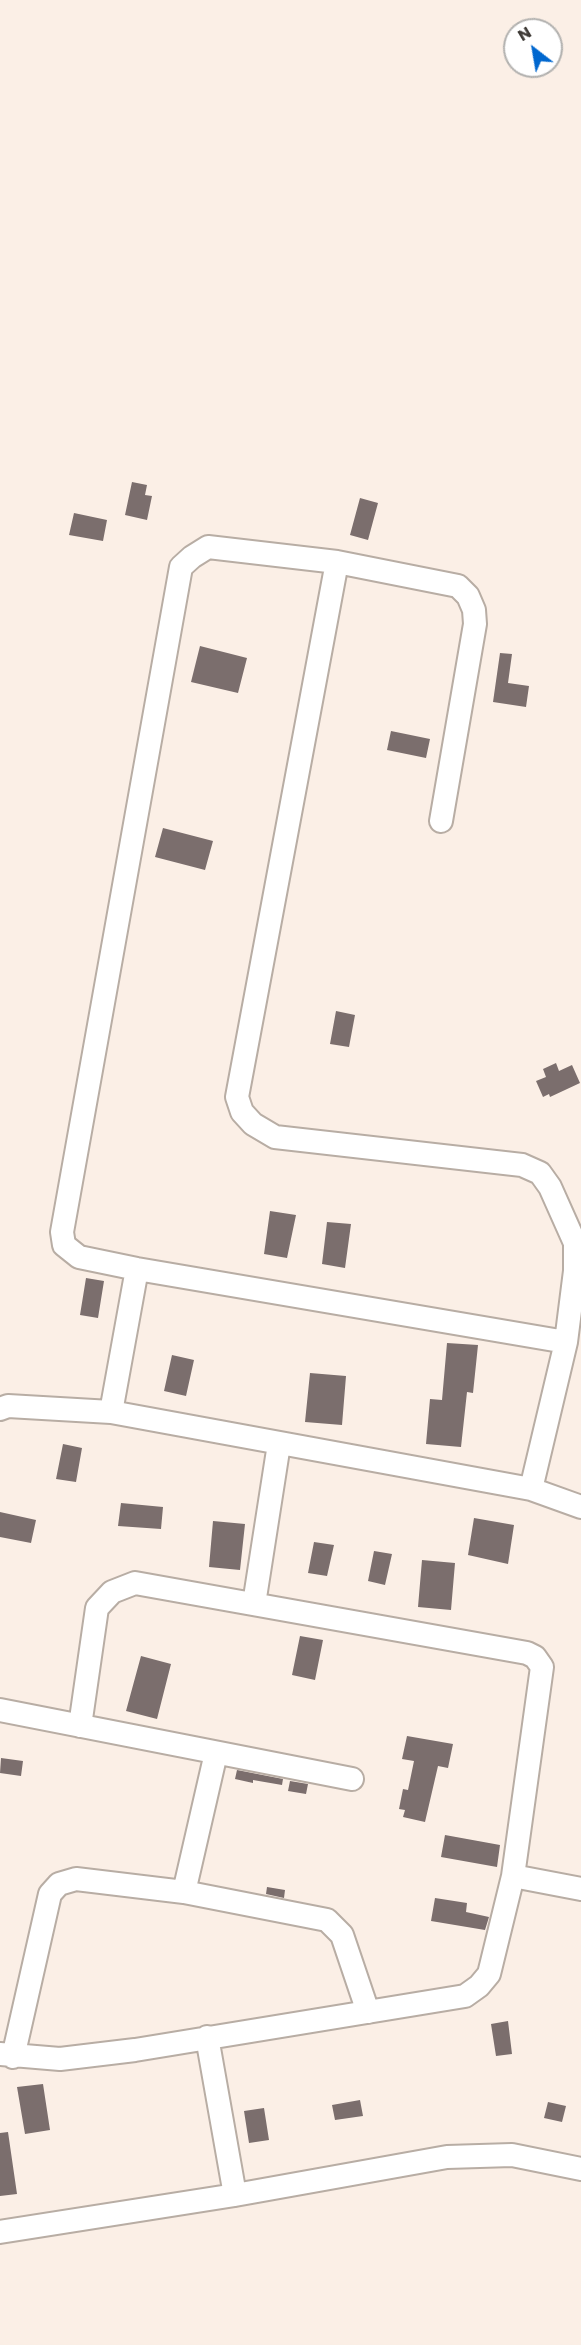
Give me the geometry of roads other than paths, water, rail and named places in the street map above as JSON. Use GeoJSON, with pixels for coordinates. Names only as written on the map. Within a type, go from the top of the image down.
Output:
{"type":"FeatureCollection","features":[{"type":"Feature","properties":{"kind":"street"},"geometry":{"type":"LineString","coordinates":[[441,821],[475,624],[474,610],[468,596],[458,586],[337,562],[208,547],[181,567],[62,1232],[64,1245],[79,1257],[137,1269],[566,1342]]}},
{"type":"Feature","properties":{"kind":"street"},"geometry":{"type":"LineString","coordinates":[[337,562],[237,1097],[242,1112],[253,1124],[275,1137],[522,1165],[540,1173],[550,1187],[575,1243],[575,1271],[566,1342],[531,1489]]}},
{"type":"Feature","properties":{"kind":"street"},"geometry":{"type":"LineString","coordinates":[[111,1412],[137,1269]]}},
{"type":"Feature","properties":{"kind":"street"},"geometry":{"type":"LineString","coordinates":[[0,1409],[8,1406],[111,1412],[531,1489],[581,1506]]}},
{"type":"Feature","properties":{"kind":"street"},"geometry":{"type":"LineString","coordinates":[[254,1604],[279,1444]]}},
{"type":"Feature","properties":{"kind":"street"},"geometry":{"type":"LineString","coordinates":[[80,1726],[97,1608],[112,1592],[135,1583],[527,1653],[535,1658],[542,1667],[513,1876],[489,1974],[479,1986],[465,1995],[368,2012],[207,2037],[135,2050],[60,2059],[6,2056],[50,1894],[59,1884],[76,1879],[184,1892],[327,1920],[342,1935],[368,2012]]}},
{"type":"Feature","properties":{"kind":"street"},"geometry":{"type":"LineString","coordinates":[[0,1710],[352,1779]]}},
{"type":"Feature","properties":{"kind":"street"},"geometry":{"type":"LineString","coordinates":[[184,1892],[216,1753]]}},
{"type":"Feature","properties":{"kind":"street"},"geometry":{"type":"LineString","coordinates":[[513,1876],[581,1888]]}},
{"type":"Feature","properties":{"kind":"street"},"geometry":{"type":"LineString","coordinates":[[207,2037],[235,2195]]}},
{"type":"Feature","properties":{"kind":"street"},"geometry":{"type":"LineString","coordinates":[[0,2232],[235,2195],[447,2157],[512,2155],[581,2169]]}}]}
